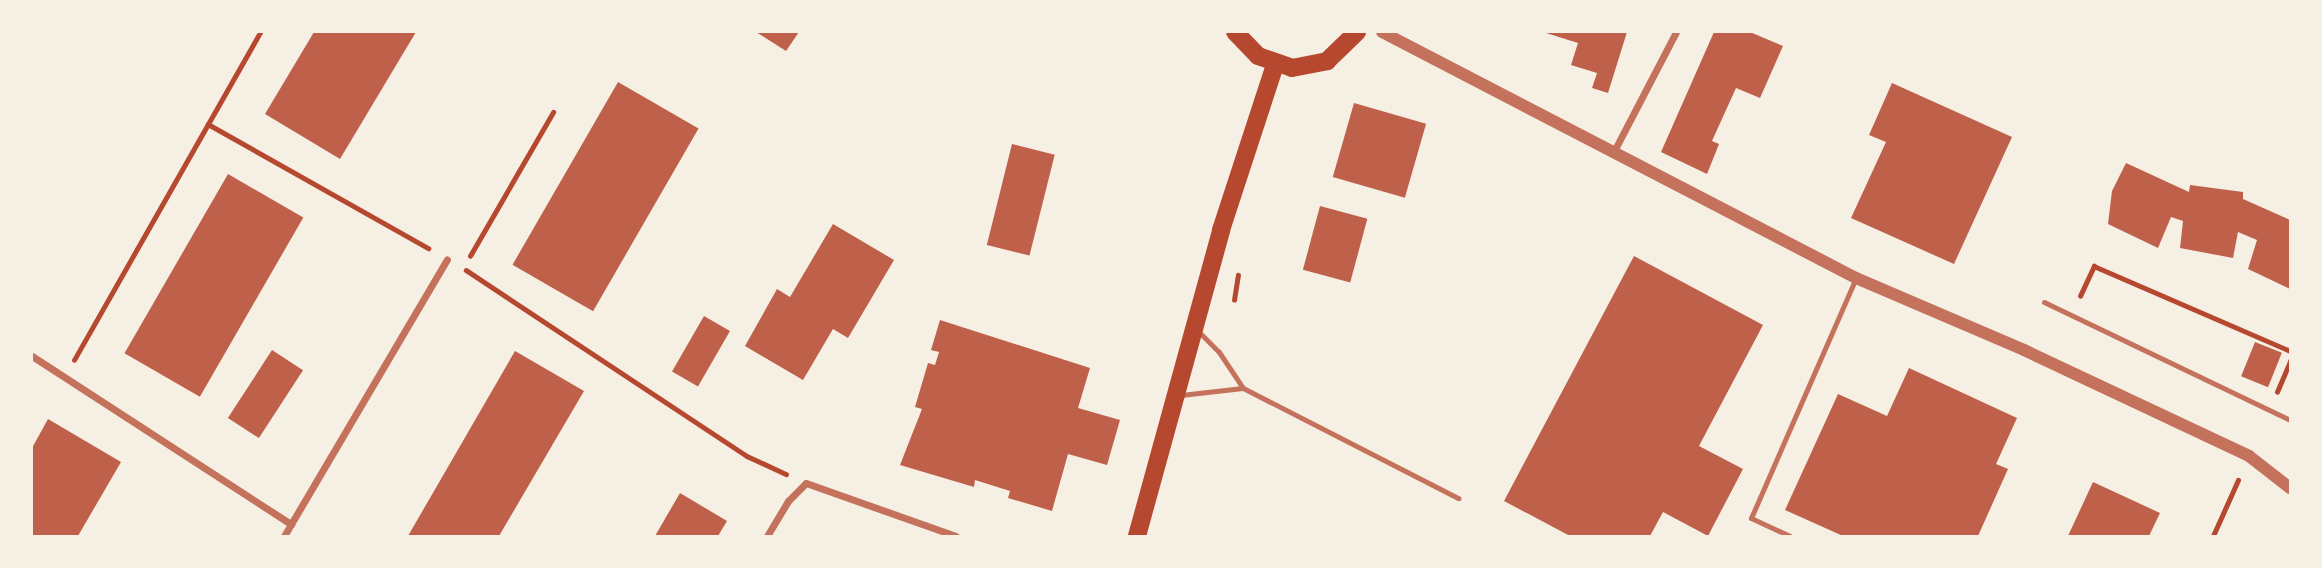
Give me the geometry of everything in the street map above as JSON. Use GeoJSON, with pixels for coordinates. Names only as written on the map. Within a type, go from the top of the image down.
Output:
{"type":"FeatureCollection","features":[{"type":"Feature","properties":{"kind":"main road"},"geometry":{"type":"LineString","coordinates":[[1235,32],[1258,57],[1275,65],[1300,67],[1326,61],[1357,32]]}},
{"type":"Feature","properties":{"kind":"main road"},"geometry":{"type":"LineString","coordinates":[[1138,537],[1197,330],[1222,230],[1275,65]]}},
{"type":"Feature","properties":{"kind":"street"},"geometry":{"type":"LineString","coordinates":[[1382,32],[1856,278],[2024,350],[2249,456],[2291,488]]}},
{"type":"Feature","properties":{"kind":"street"},"geometry":{"type":"LineString","coordinates":[[1612,153],[1676,32]]}},
{"type":"Feature","properties":{"kind":"street"},"geometry":{"type":"LineString","coordinates":[[284,537],[447,259]]}},
{"type":"Feature","properties":{"kind":"street"},"geometry":{"type":"LineString","coordinates":[[32,356],[291,524]]}},
{"type":"Feature","properties":{"kind":"street"},"geometry":{"type":"LineString","coordinates":[[767,537],[788,501],[806,483],[956,537]]}},
{"type":"Feature","properties":{"kind":"lane"},"geometry":{"type":"LineString","coordinates":[[1790,537],[1751,518],[1856,278]]}},
{"type":"Feature","properties":{"kind":"lane"},"geometry":{"type":"LineString","coordinates":[[2044,302],[2291,420]]}},
{"type":"Feature","properties":{"kind":"lane"},"geometry":{"type":"LineString","coordinates":[[1197,330],[1219,352],[1243,388],[1458,498]]}},
{"type":"Feature","properties":{"kind":"lane"},"geometry":{"type":"LineString","coordinates":[[1178,395],[1243,388]]}},
{"type":"Feature","properties":{"kind":"path"},"geometry":{"type":"LineString","coordinates":[[64,377],[260,32]]}},
{"type":"Feature","properties":{"kind":"path"},"geometry":{"type":"LineString","coordinates":[[462,268],[553,113]]}},
{"type":"Feature","properties":{"kind":"path"},"geometry":{"type":"LineString","coordinates":[[208,124],[462,268],[747,456],[806,483]]}},
{"type":"Feature","properties":{"kind":"path"},"geometry":{"type":"LineString","coordinates":[[2072,315],[2094,266],[2291,351]]}},
{"type":"Feature","properties":{"kind":"path"},"geometry":{"type":"LineString","coordinates":[[2270,408],[2291,361]]}},
{"type":"Feature","properties":{"kind":"path"},"geometry":{"type":"LineString","coordinates":[[2213,537],[2249,456]]}},
{"type":"Feature","properties":{"kind":"building"},"geometry":{"type":"Polygon","coordinates":[[[314,32],[416,32],[340,159],[265,114],[314,32]]]}},
{"type":"Feature","properties":{"kind":"building"},"geometry":{"type":"Polygon","coordinates":[[[756,32],[799,32],[786,51],[756,32]]]}},
{"type":"Feature","properties":{"kind":"building"},"geometry":{"type":"Polygon","coordinates":[[[1543,32],[1627,32],[1608,93],[1592,88],[1597,73],[1571,65],[1578,43],[1543,32]]]}},
{"type":"Feature","properties":{"kind":"building"},"geometry":{"type":"Polygon","coordinates":[[[1714,32],[1750,32],[1783,46],[1760,98],[1736,88],[1712,141],[1719,144],[1707,174],[1661,152],[1714,32]]]}},
{"type":"Feature","properties":{"kind":"building"},"geometry":{"type":"Polygon","coordinates":[[[618,82],[699,128],[593,311],[512,265],[618,82]]]}},
{"type":"Feature","properties":{"kind":"building"},"geometry":{"type":"Polygon","coordinates":[[[1892,83],[2012,137],[1954,264],[1851,218],[1886,142],[1869,135],[1892,83]]]}},
{"type":"Feature","properties":{"kind":"building"},"geometry":{"type":"Polygon","coordinates":[[[1354,103],[1426,124],[1405,198],[1333,177],[1354,103]]]}},
{"type":"Feature","properties":{"kind":"building"},"geometry":{"type":"Polygon","coordinates":[[[1012,144],[1055,155],[1030,256],[987,245],[1012,144]]]}},
{"type":"Feature","properties":{"kind":"building"},"geometry":{"type":"Polygon","coordinates":[[[2126,163],[2189,192],[2190,185],[2243,192],[2243,199],[2290,220],[2290,289],[2248,269],[2257,240],[2238,232],[2233,258],[2180,248],[2183,221],[2171,217],[2158,248],[2108,224],[2112,191],[2126,163]]]}},
{"type":"Feature","properties":{"kind":"building"},"geometry":{"type":"Polygon","coordinates":[[[228,174],[303,218],[200,397],[125,353],[228,174]]]}},
{"type":"Feature","properties":{"kind":"building"},"geometry":{"type":"Polygon","coordinates":[[[1320,206],[1367,219],[1350,282],[1303,270],[1320,206]]]}},
{"type":"Feature","properties":{"kind":"building"},"geometry":{"type":"Polygon","coordinates":[[[833,224],[894,260],[848,338],[833,329],[803,380],[745,346],[777,289],[790,297],[833,224]]]}},
{"type":"Feature","properties":{"kind":"building"},"geometry":{"type":"Polygon","coordinates":[[[1634,256],[1763,325],[1699,446],[1743,469],[1708,536],[1663,512],[1650,536],[1570,536],[1504,501],[1634,256]]]}},
{"type":"Feature","properties":{"kind":"building"},"geometry":{"type":"Polygon","coordinates":[[[704,316],[730,331],[698,386],[672,371],[704,316]]]}},
{"type":"Feature","properties":{"kind":"building"},"geometry":{"type":"Polygon","coordinates":[[[940,320],[1090,368],[1078,408],[1120,420],[1107,465],[1068,454],[1052,511],[1008,498],[1010,491],[975,480],[974,487],[900,465],[922,409],[915,407],[928,363],[935,365],[939,352],[931,350],[940,320]]]}},
{"type":"Feature","properties":{"kind":"building"},"geometry":{"type":"Polygon","coordinates":[[[2255,342],[2282,353],[2268,387],[2241,376],[2255,342]]]}},
{"type":"Feature","properties":{"kind":"building"},"geometry":{"type":"Polygon","coordinates":[[[272,350],[303,370],[259,438],[228,418],[272,350]]]}},
{"type":"Feature","properties":{"kind":"building"},"geometry":{"type":"Polygon","coordinates":[[[515,351],[584,391],[499,536],[408,536],[515,351]]]}},
{"type":"Feature","properties":{"kind":"building"},"geometry":{"type":"Polygon","coordinates":[[[1909,368],[2017,418],[1996,464],[2008,469],[1978,536],[1843,536],[1785,510],[1838,394],[1887,416],[1909,368]]]}},
{"type":"Feature","properties":{"kind":"building"},"geometry":{"type":"Polygon","coordinates":[[[48,419],[121,462],[78,536],[32,536],[32,448],[48,419]]]}},
{"type":"Feature","properties":{"kind":"building"},"geometry":{"type":"Polygon","coordinates":[[[2093,482],[2160,513],[2149,536],[2068,536],[2093,482]]]}},
{"type":"Feature","properties":{"kind":"building"},"geometry":{"type":"Polygon","coordinates":[[[680,493],[727,521],[718,536],[655,536],[680,493]]]}}]}
